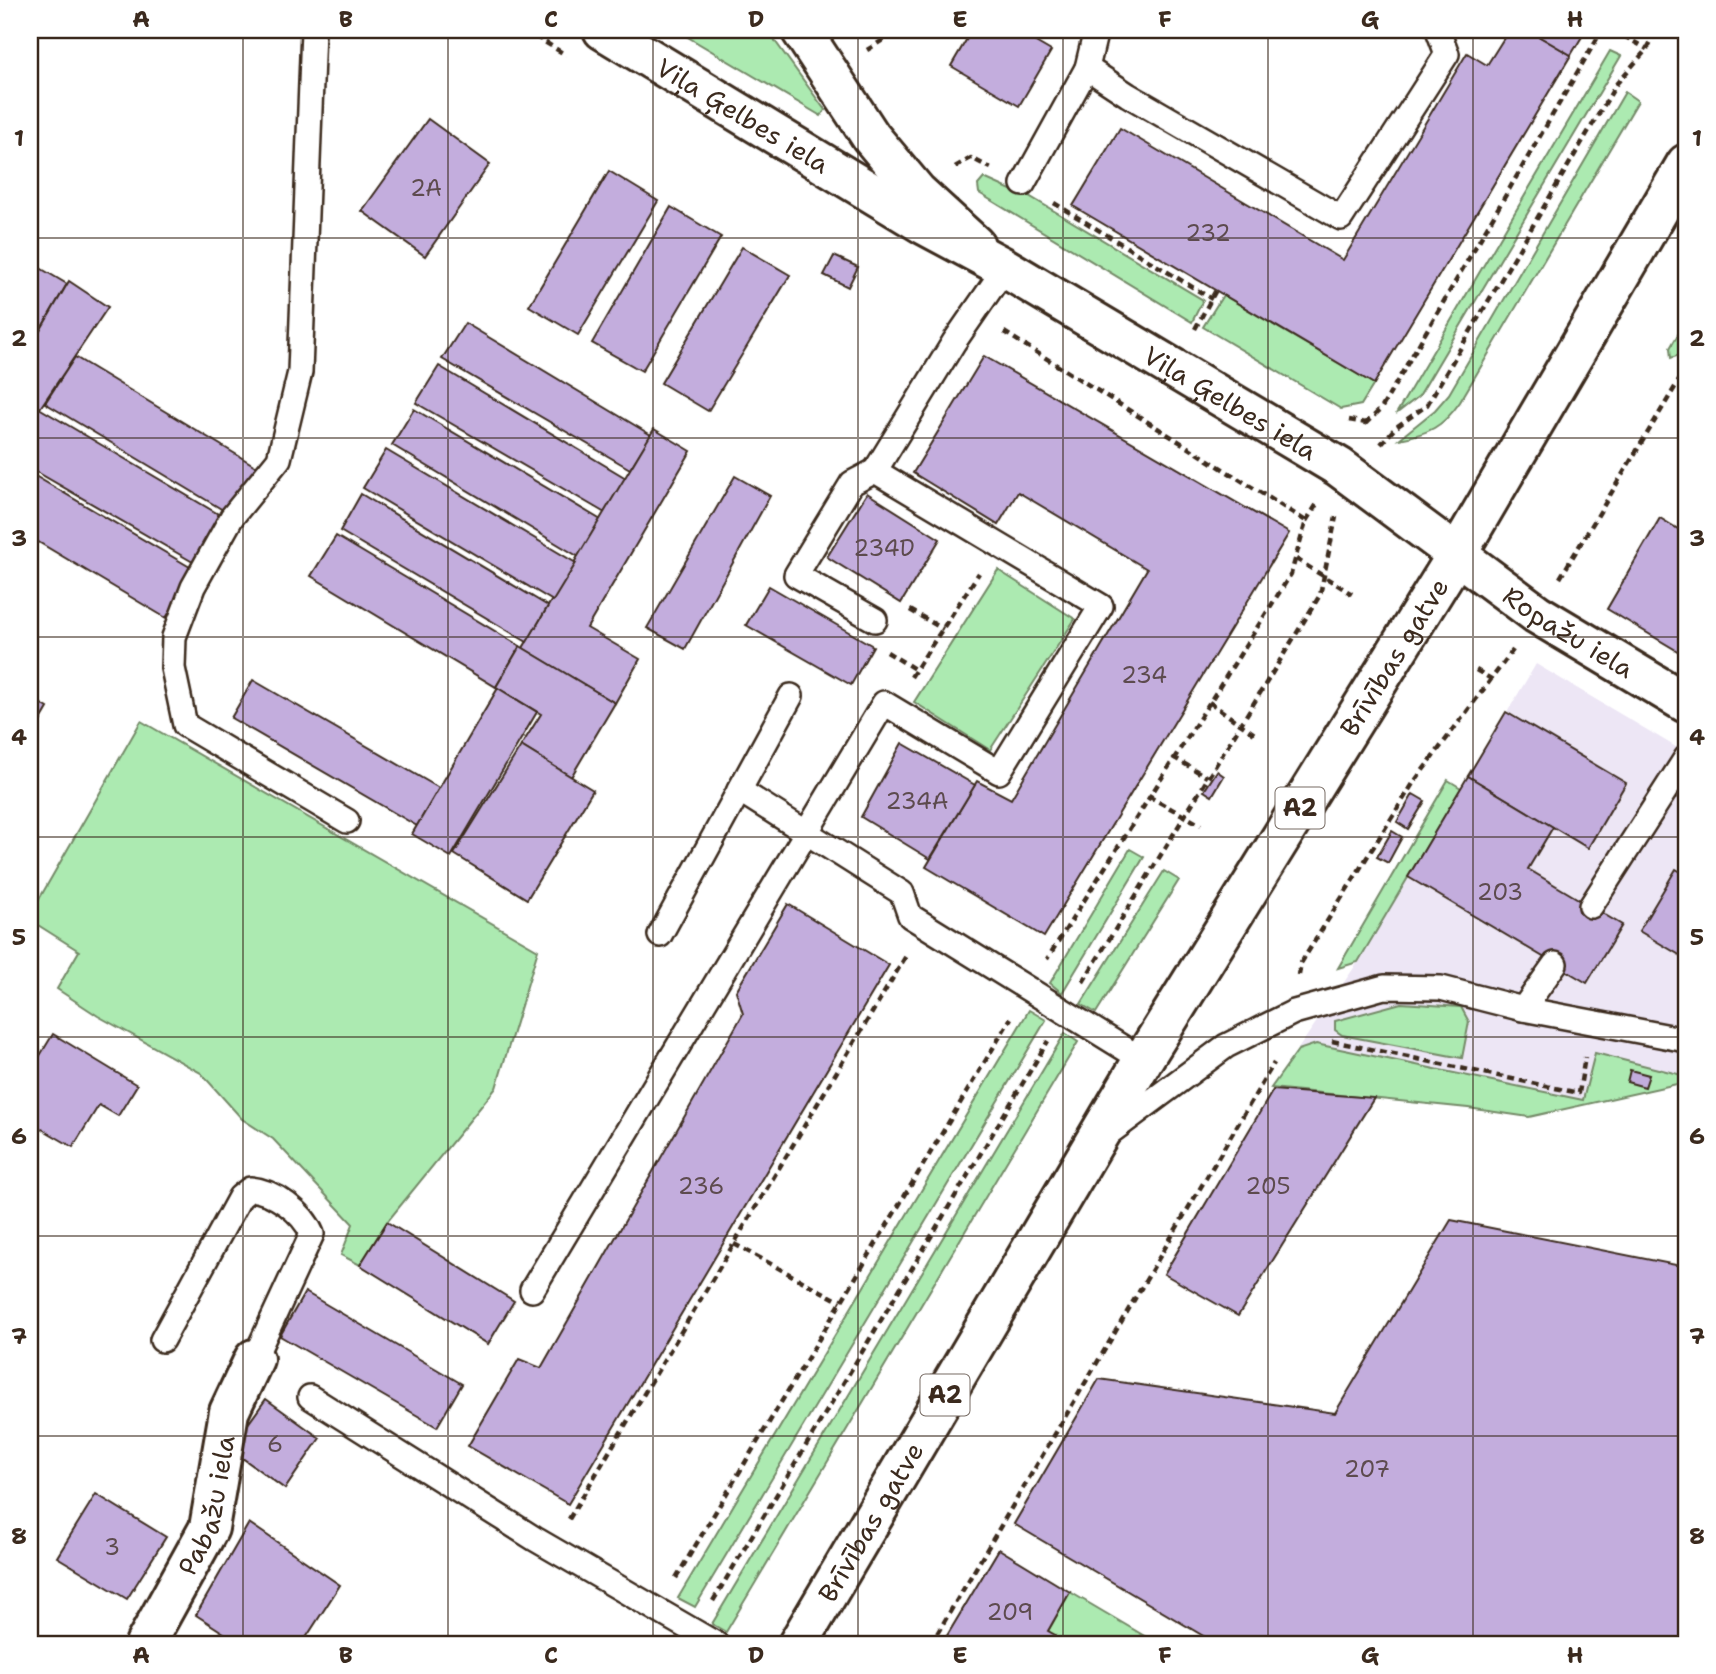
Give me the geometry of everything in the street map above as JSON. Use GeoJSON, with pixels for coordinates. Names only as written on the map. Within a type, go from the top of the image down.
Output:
{"type":"FeatureCollection","features":[{"type":"Feature","properties":{"kind":"main road","name":"Viļa Ģelbes iela"},"geometry":{"type":"LineString","coordinates":[[603,30],[923,224],[1000,265],[1339,467],[1456,556]]}},
{"type":"Feature","properties":{"kind":"main road","name":"Viļa Ģelbes iela"},"geometry":{"type":"LineString","coordinates":[[801,30],[879,146],[917,192],[1000,265]]}},
{"type":"Feature","properties":{"kind":"main road","name":"Brīvības gatve"},"geometry":{"type":"LineString","coordinates":[[798,1644],[1143,1060],[1456,556],[1686,164]]}},
{"type":"Feature","properties":{"kind":"main road","name":"Ropažu iela"},"geometry":{"type":"LineString","coordinates":[[1456,556],[1537,614],[1686,704]]}},
{"type":"Feature","properties":{"kind":"main road","name":"Pabažu iela"},"geometry":{"type":"LineString","coordinates":[[145,1644],[209,1528],[229,1412],[254,1359]]}},
{"type":"Feature","properties":{"kind":"lane"},"geometry":{"type":"LineString","coordinates":[[313,30],[300,372],[279,459],[232,517],[192,587],[174,637],[173,668],[185,725],[347,821]]}},
{"type":"Feature","properties":{"kind":"lane"},"geometry":{"type":"LineString","coordinates":[[1023,184],[1087,68],[1096,30]]}},
{"type":"Feature","properties":{"kind":"lane"},"geometry":{"type":"LineString","coordinates":[[1087,68],[1128,95],[1341,218],[1447,54],[1438,30]]}},
{"type":"Feature","properties":{"kind":"lane"},"geometry":{"type":"LineString","coordinates":[[875,621],[796,575],[852,483],[875,471],[974,313],[1000,265]]}},
{"type":"Feature","properties":{"kind":"lane"},"geometry":{"type":"LineString","coordinates":[[532,1290],[884,703],[999,772],[1101,606],[875,471]]}},
{"type":"Feature","properties":{"kind":"lane"},"geometry":{"type":"LineString","coordinates":[[660,935],[791,696]]}},
{"type":"Feature","properties":{"kind":"lane"},"geometry":{"type":"LineString","coordinates":[[1591,906],[1683,770]]}},
{"type":"Feature","properties":{"kind":"lane"},"geometry":{"type":"LineString","coordinates":[[739,790],[902,893],[910,916],[1143,1060]]}},
{"type":"Feature","properties":{"kind":"lane"},"geometry":{"type":"LineString","coordinates":[[1523,1009],[1555,964]]}},
{"type":"Feature","properties":{"kind":"lane","name":"Brīvības gatve"},"geometry":{"type":"LineString","coordinates":[[1093,1145],[1226,1046],[1294,1012],[1384,987],[1441,988],[1523,1009],[1685,1038]]}},
{"type":"Feature","properties":{"kind":"lane"},"geometry":{"type":"LineString","coordinates":[[162,1340],[240,1197],[250,1189],[261,1190],[307,1220],[313,1234],[254,1359]]}},
{"type":"Feature","properties":{"kind":"lane"},"geometry":{"type":"LineString","coordinates":[[310,1397],[551,1548],[716,1644]]}},
{"type":"Feature","properties":{"kind":"path"},"geometry":{"type":"LineString","coordinates":[[525,30],[573,59]]}},
{"type":"Feature","properties":{"kind":"path"},"geometry":{"type":"LineString","coordinates":[[860,54],[899,30]]}},
{"type":"Feature","properties":{"kind":"path"},"geometry":{"type":"LineString","coordinates":[[1338,413],[1349,421],[1366,423],[1381,409],[1602,30]]}},
{"type":"Feature","properties":{"kind":"path"},"geometry":{"type":"LineString","coordinates":[[1613,30],[1647,49]]}},
{"type":"Feature","properties":{"kind":"path"},"geometry":{"type":"LineString","coordinates":[[1387,435],[1427,405],[1618,83],[1647,49],[1657,30]]}},
{"type":"Feature","properties":{"kind":"path"},"geometry":{"type":"LineString","coordinates":[[959,176],[955,168],[971,158],[1023,184],[1212,299]]}},
{"type":"Feature","properties":{"kind":"path"},"geometry":{"type":"LineString","coordinates":[[1195,329],[1216,290]]}},
{"type":"Feature","properties":{"kind":"path"},"geometry":{"type":"LineString","coordinates":[[974,313],[1306,521]]}},
{"type":"Feature","properties":{"kind":"path"},"geometry":{"type":"LineString","coordinates":[[1183,322],[1207,336]]}},
{"type":"Feature","properties":{"kind":"path"},"geometry":{"type":"LineString","coordinates":[[1555,586],[1686,369]]}},
{"type":"Feature","properties":{"kind":"path"},"geometry":{"type":"LineString","coordinates":[[1047,959],[1291,574],[1306,521],[1321,497]]}},
{"type":"Feature","properties":{"kind":"path"},"geometry":{"type":"LineString","coordinates":[[694,1633],[1184,814],[1320,595],[1340,509]]}},
{"type":"Feature","properties":{"kind":"path"},"geometry":{"type":"LineString","coordinates":[[884,703],[901,693],[999,543]]}},
{"type":"Feature","properties":{"kind":"path"},"geometry":{"type":"LineString","coordinates":[[1296,559],[1352,594]]}},
{"type":"Feature","properties":{"kind":"path"},"geometry":{"type":"LineString","coordinates":[[909,609],[943,629]]}},
{"type":"Feature","properties":{"kind":"path"},"geometry":{"type":"LineString","coordinates":[[931,1644],[1286,1043],[1294,1012],[1301,963],[1414,782],[1518,644]]}},
{"type":"Feature","properties":{"kind":"path"},"geometry":{"type":"LineString","coordinates":[[883,650],[916,670]]}},
{"type":"Feature","properties":{"kind":"path"},"geometry":{"type":"LineString","coordinates":[[1476,670],[1493,680]]}},
{"type":"Feature","properties":{"kind":"path"},"geometry":{"type":"LineString","coordinates":[[1209,702],[1256,735]]}},
{"type":"Feature","properties":{"kind":"path"},"geometry":{"type":"LineString","coordinates":[[1173,757],[1207,777]]}},
{"type":"Feature","properties":{"kind":"path"},"geometry":{"type":"LineString","coordinates":[[1148,796],[1201,825]]}},
{"type":"Feature","properties":{"kind":"path"},"geometry":{"type":"LineString","coordinates":[[551,1548],[912,947],[928,927]]}},
{"type":"Feature","properties":{"kind":"path"},"geometry":{"type":"LineString","coordinates":[[674,1581],[1018,1006]]}},
{"type":"Feature","properties":{"kind":"path"},"geometry":{"type":"LineString","coordinates":[[1328,1040],[1579,1093],[1585,1055],[1590,1050]]}},
{"type":"Feature","properties":{"kind":"path"},"geometry":{"type":"LineString","coordinates":[[734,1244],[841,1302]]}},
{"type":"Feature","properties":{"kind":"shaded area"},"geometry":{"type":"Polygon","coordinates":[[[1536,664],[1686,753],[1686,1082],[1529,1117],[1468,1108],[1271,1088],[1358,962],[1536,664]]]}},
{"type":"Feature","properties":{"kind":"green space"},"geometry":{"type":"Polygon","coordinates":[[[676,30],[767,30],[825,110],[821,116],[676,30]]]}},
{"type":"Feature","properties":{"kind":"green space"},"geometry":{"type":"Polygon","coordinates":[[[1610,51],[1621,56],[1419,396],[1396,414],[1610,51]]]}},
{"type":"Feature","properties":{"kind":"green space"},"geometry":{"type":"Polygon","coordinates":[[[1625,92],[1638,101],[1460,402],[1447,418],[1434,428],[1399,439],[1435,410],[1449,394],[1625,92]]]}},
{"type":"Feature","properties":{"kind":"green space"},"geometry":{"type":"Polygon","coordinates":[[[984,178],[1013,191],[1019,190],[1203,300],[1192,322],[979,193],[978,185],[984,178]]]}},
{"type":"Feature","properties":{"kind":"green space"},"geometry":{"type":"Polygon","coordinates":[[[1223,295],[1374,384],[1361,405],[1341,409],[1203,327],[1223,295]]]}},
{"type":"Feature","properties":{"kind":"green space"},"geometry":{"type":"Polygon","coordinates":[[[1686,321],[1686,348],[1683,354],[1671,358],[1670,348],[1686,321]]]}},
{"type":"Feature","properties":{"kind":"green space"},"geometry":{"type":"Polygon","coordinates":[[[998,570],[1075,619],[990,750],[914,702],[998,570]]]}},
{"type":"Feature","properties":{"kind":"green space"},"geometry":{"type":"Polygon","coordinates":[[[141,721],[538,950],[496,1088],[387,1222],[360,1265],[341,1255],[353,1224],[273,1139],[242,1119],[201,1073],[98,1016],[57,989],[79,951],[30,920],[30,915],[141,721]]]}},
{"type":"Feature","properties":{"kind":"green space"},"geometry":{"type":"Polygon","coordinates":[[[1448,780],[1461,788],[1358,962],[1338,968],[1448,780]]]}},
{"type":"Feature","properties":{"kind":"green space"},"geometry":{"type":"Polygon","coordinates":[[[1130,849],[1144,857],[1062,993],[1050,983],[1130,849]]]}},
{"type":"Feature","properties":{"kind":"green space"},"geometry":{"type":"Polygon","coordinates":[[[1164,871],[1179,880],[1096,1013],[1081,1004],[1164,871]]]}},
{"type":"Feature","properties":{"kind":"green space"},"geometry":{"type":"Polygon","coordinates":[[[1401,1003],[1461,1007],[1469,1022],[1462,1058],[1342,1035],[1335,1030],[1335,1021],[1401,1003]]]}},
{"type":"Feature","properties":{"kind":"green space"},"geometry":{"type":"Polygon","coordinates":[[[1029,1010],[1046,1020],[695,1607],[678,1598],[1029,1010]]]}},
{"type":"Feature","properties":{"kind":"green space"},"geometry":{"type":"Polygon","coordinates":[[[1065,1033],[1078,1042],[726,1632],[712,1624],[1065,1033]]]}},
{"type":"Feature","properties":{"kind":"green space"},"geometry":{"type":"Polygon","coordinates":[[[1316,1044],[1583,1100],[1595,1053],[1686,1076],[1686,1082],[1529,1117],[1468,1108],[1271,1088],[1298,1050],[1316,1044]]]}},
{"type":"Feature","properties":{"kind":"green space"},"geometry":{"type":"Polygon","coordinates":[[[1070,1592],[1158,1644],[1050,1644],[1054,1635],[1048,1631],[1070,1592]]]}},
{"type":"Feature","properties":{"kind":"building"},"geometry":{"type":"Polygon","coordinates":[[[972,30],[1015,30],[1051,51],[1019,106],[951,66],[972,30]]]}},
{"type":"Feature","properties":{"kind":"building"},"geometry":{"type":"Polygon","coordinates":[[[1509,30],[1528,30],[1571,55],[1374,384],[1073,206],[1120,128],[1343,260],[1467,53],[1487,65],[1509,30]]]}},
{"type":"Feature","properties":{"kind":"building"},"geometry":{"type":"Polygon","coordinates":[[[1528,30],[1586,30],[1571,55],[1528,30]]]}},
{"type":"Feature","properties":{"kind":"building"},"geometry":{"type":"Polygon","coordinates":[[[428,119],[490,164],[425,256],[362,211],[428,119]]]}},
{"type":"Feature","properties":{"kind":"building"},"geometry":{"type":"Polygon","coordinates":[[[609,171],[658,201],[578,335],[529,306],[609,171]]]}},
{"type":"Feature","properties":{"kind":"building"},"geometry":{"type":"Polygon","coordinates":[[[671,207],[721,237],[642,371],[592,343],[671,207]]]}},
{"type":"Feature","properties":{"kind":"building"},"geometry":{"type":"Polygon","coordinates":[[[742,247],[790,275],[708,411],[661,383],[742,247]]]}},
{"type":"Feature","properties":{"kind":"building"},"geometry":{"type":"Polygon","coordinates":[[[834,256],[858,267],[848,287],[824,275],[834,256]]]}},
{"type":"Feature","properties":{"kind":"building"},"geometry":{"type":"Polygon","coordinates":[[[30,262],[67,284],[30,348],[30,262]]]}},
{"type":"Feature","properties":{"kind":"building"},"geometry":{"type":"Polygon","coordinates":[[[69,281],[108,307],[30,423],[30,348],[69,281]]]}},
{"type":"Feature","properties":{"kind":"building"},"geometry":{"type":"Polygon","coordinates":[[[465,323],[651,435],[630,469],[442,359],[465,323]]]}},
{"type":"Feature","properties":{"kind":"building"},"geometry":{"type":"Polygon","coordinates":[[[984,356],[1289,533],[1044,937],[926,867],[977,781],[1011,799],[1147,569],[1018,492],[998,525],[913,473],[984,356]]]}},
{"type":"Feature","properties":{"kind":"building"},"geometry":{"type":"Polygon","coordinates":[[[75,357],[257,467],[228,513],[45,403],[75,357]]]}},
{"type":"Feature","properties":{"kind":"building"},"geometry":{"type":"Polygon","coordinates":[[[439,366],[626,478],[605,513],[416,403],[439,366]]]}},
{"type":"Feature","properties":{"kind":"building"},"geometry":{"type":"Polygon","coordinates":[[[39,408],[225,518],[198,565],[30,468],[30,423],[39,408]]]}},
{"type":"Feature","properties":{"kind":"building"},"geometry":{"type":"Polygon","coordinates":[[[414,409],[601,520],[579,557],[392,445],[414,409]]]}},
{"type":"Feature","properties":{"kind":"building"},"geometry":{"type":"Polygon","coordinates":[[[654,429],[691,451],[587,628],[640,659],[615,703],[523,648],[654,429]]]}},
{"type":"Feature","properties":{"kind":"building"},"geometry":{"type":"Polygon","coordinates":[[[386,450],[576,563],[553,601],[363,488],[386,450]]]}},
{"type":"Feature","properties":{"kind":"building"},"geometry":{"type":"Polygon","coordinates":[[[30,473],[195,570],[166,618],[30,537],[30,473]]]}},
{"type":"Feature","properties":{"kind":"building"},"geometry":{"type":"Polygon","coordinates":[[[735,476],[770,496],[685,649],[647,628],[735,476]]]}},
{"type":"Feature","properties":{"kind":"building"},"geometry":{"type":"Polygon","coordinates":[[[867,493],[940,539],[901,603],[827,557],[867,493]]]}},
{"type":"Feature","properties":{"kind":"building"},"geometry":{"type":"Polygon","coordinates":[[[361,494],[548,606],[527,642],[340,531],[361,494]]]}},
{"type":"Feature","properties":{"kind":"building"},"geometry":{"type":"Polygon","coordinates":[[[1660,518],[1683,532],[1686,527],[1686,656],[1607,609],[1660,518]]]}},
{"type":"Feature","properties":{"kind":"building"},"geometry":{"type":"Polygon","coordinates":[[[336,536],[520,646],[496,687],[311,576],[336,536]]]}},
{"type":"Feature","properties":{"kind":"building"},"geometry":{"type":"Polygon","coordinates":[[[769,586],[873,646],[851,685],[746,625],[769,586]]]}},
{"type":"Feature","properties":{"kind":"building"},"geometry":{"type":"Polygon","coordinates":[[[520,646],[615,703],[571,777],[521,746],[541,714],[496,687],[520,646]]]}},
{"type":"Feature","properties":{"kind":"building"},"geometry":{"type":"Polygon","coordinates":[[[253,680],[439,788],[417,826],[231,718],[253,680]]]}},
{"type":"Feature","properties":{"kind":"building"},"geometry":{"type":"Polygon","coordinates":[[[498,688],[537,712],[451,857],[412,834],[498,688]]]}},
{"type":"Feature","properties":{"kind":"building"},"geometry":{"type":"Polygon","coordinates":[[[30,697],[48,708],[30,739],[30,697]]]}},
{"type":"Feature","properties":{"kind":"building"},"geometry":{"type":"Polygon","coordinates":[[[1506,712],[1626,783],[1588,848],[1468,776],[1506,712]]]}},
{"type":"Feature","properties":{"kind":"building"},"geometry":{"type":"Polygon","coordinates":[[[902,743],[975,785],[930,859],[861,817],[902,743]]]}},
{"type":"Feature","properties":{"kind":"building"},"geometry":{"type":"Polygon","coordinates":[[[521,746],[593,790],[527,899],[454,854],[521,746]]]}},
{"type":"Feature","properties":{"kind":"building"},"geometry":{"type":"Polygon","coordinates":[[[1217,771],[1224,776],[1212,796],[1204,791],[1217,771]]]}},
{"type":"Feature","properties":{"kind":"building"},"geometry":{"type":"Polygon","coordinates":[[[1468,776],[1553,827],[1528,869],[1622,925],[1587,983],[1408,877],[1468,776]]]}},
{"type":"Feature","properties":{"kind":"building"},"geometry":{"type":"Polygon","coordinates":[[[1413,794],[1425,801],[1408,829],[1397,822],[1413,794]]]}},
{"type":"Feature","properties":{"kind":"building"},"geometry":{"type":"Polygon","coordinates":[[[1392,831],[1402,837],[1388,863],[1377,857],[1392,831]]]}},
{"type":"Feature","properties":{"kind":"building"},"geometry":{"type":"Polygon","coordinates":[[[1676,869],[1686,875],[1686,953],[1683,957],[1639,931],[1676,869]]]}},
{"type":"Feature","properties":{"kind":"building"},"geometry":{"type":"Polygon","coordinates":[[[788,904],[889,965],[568,1504],[468,1446],[519,1359],[541,1368],[743,1014],[736,991],[788,904]]]}},
{"type":"Feature","properties":{"kind":"building"},"geometry":{"type":"Polygon","coordinates":[[[53,1034],[137,1085],[118,1116],[99,1105],[73,1147],[30,1122],[30,1072],[53,1034]]]}},
{"type":"Feature","properties":{"kind":"building"},"geometry":{"type":"Polygon","coordinates":[[[1630,1070],[1649,1075],[1645,1087],[1627,1082],[1630,1070]]]}},
{"type":"Feature","properties":{"kind":"building"},"geometry":{"type":"Polygon","coordinates":[[[1273,1090],[1374,1098],[1238,1316],[1164,1274],[1273,1090]]]}},
{"type":"Feature","properties":{"kind":"building"},"geometry":{"type":"Polygon","coordinates":[[[1451,1220],[1686,1267],[1686,1644],[1217,1644],[1014,1524],[1099,1379],[1335,1413],[1451,1220]]]}},
{"type":"Feature","properties":{"kind":"building"},"geometry":{"type":"Polygon","coordinates":[[[387,1222],[514,1301],[488,1344],[360,1265],[387,1222]]]}},
{"type":"Feature","properties":{"kind":"building"},"geometry":{"type":"Polygon","coordinates":[[[305,1292],[462,1384],[437,1427],[280,1336],[305,1292]]]}},
{"type":"Feature","properties":{"kind":"building"},"geometry":{"type":"Polygon","coordinates":[[[266,1399],[320,1438],[285,1489],[230,1449],[266,1399]]]}},
{"type":"Feature","properties":{"kind":"building"},"geometry":{"type":"Polygon","coordinates":[[[96,1494],[166,1537],[127,1599],[57,1557],[96,1494]]]}},
{"type":"Feature","properties":{"kind":"building"},"geometry":{"type":"Polygon","coordinates":[[[249,1523],[340,1585],[302,1644],[241,1644],[196,1615],[249,1523]]]}},
{"type":"Feature","properties":{"kind":"building"},"geometry":{"type":"Polygon","coordinates":[[[999,1549],[1070,1592],[1048,1631],[1055,1635],[1050,1644],[942,1644],[999,1549]]]}}]}
